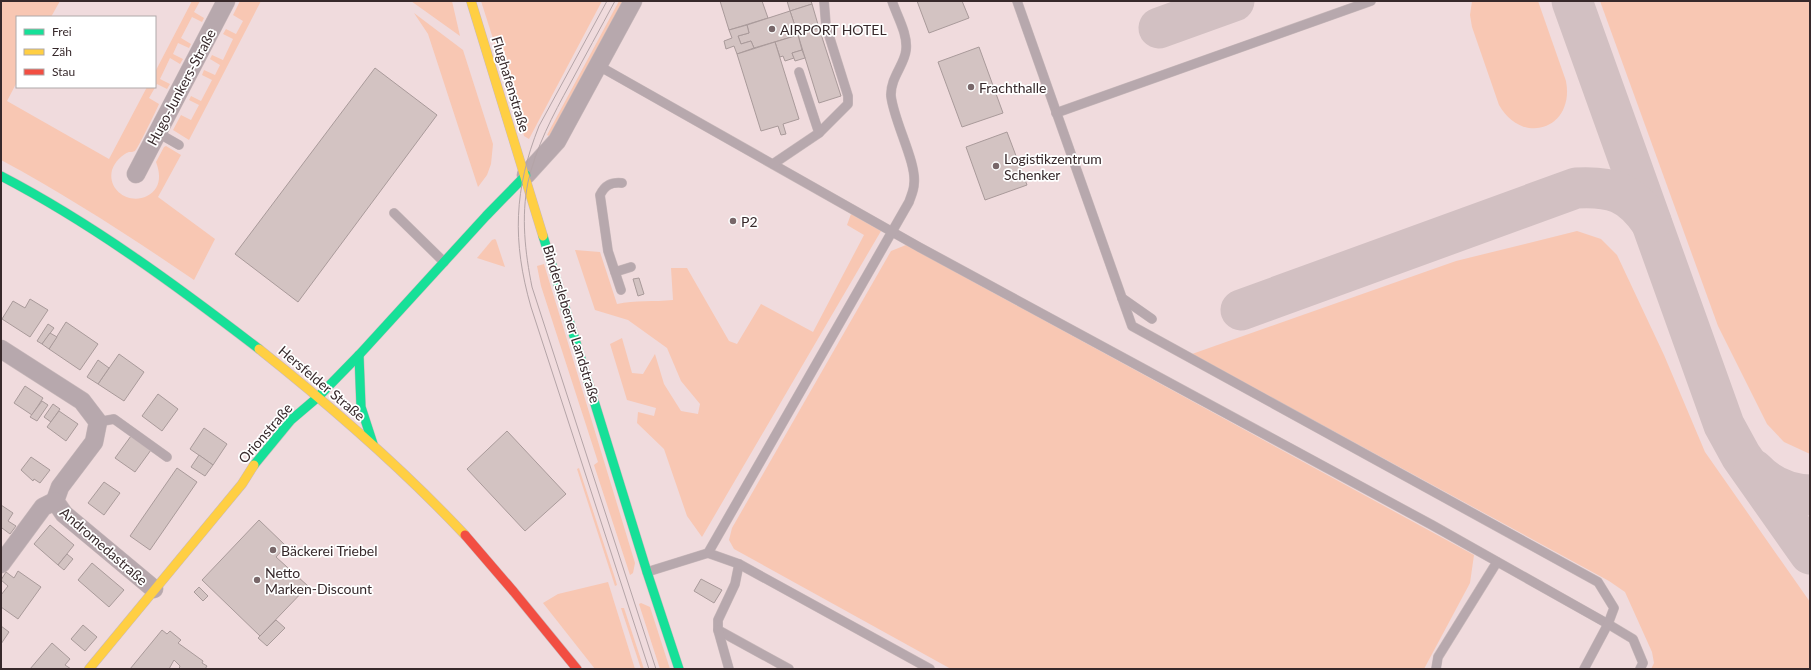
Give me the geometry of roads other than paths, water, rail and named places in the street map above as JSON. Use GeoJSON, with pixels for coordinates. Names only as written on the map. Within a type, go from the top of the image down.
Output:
{"type":"FeatureCollection","features":[{"type":"Feature","properties":{"kind":"street","name":"Hugo-Junkers-Straße"},"geometry":{"type":"LineString","coordinates":[[136,174],[226,1]]}},
{"type":"Feature","properties":{"kind":"street","name":"Flughafenstraße"},"geometry":{"type":"LineString","coordinates":[[471,1],[526,175]]}},
{"type":"Feature","properties":{"kind":"street"},"geometry":{"type":"LineString","coordinates":[[526,175],[557,141],[633,1]]}},
{"type":"Feature","properties":{"kind":"street","name":"Orionstraße"},"geometry":{"type":"LineString","coordinates":[[89,669],[242,484],[257,461],[291,420],[318,397],[359,355],[526,175]]}},
{"type":"Feature","properties":{"kind":"street","name":"Binderslebener Landstraße"},"geometry":{"type":"LineString","coordinates":[[526,175],[647,572],[679,669]]}},
{"type":"Feature","properties":{"kind":"street","name":"Hersfelder Straße"},"geometry":{"type":"LineString","coordinates":[[1,176],[74,217],[122,247],[276,362],[318,397],[374,446],[471,542],[507,582],[577,669]]}},
{"type":"Feature","properties":{"kind":"street"},"geometry":{"type":"LineString","coordinates":[[1,349],[82,402],[98,422]]}},
{"type":"Feature","properties":{"kind":"street"},"geometry":{"type":"LineString","coordinates":[[359,355],[361,407],[374,446]]}},
{"type":"Feature","properties":{"kind":"street","name":"Andromedastraße"},"geometry":{"type":"LineString","coordinates":[[98,422],[94,442],[60,487],[55,502],[64,514],[154,589]]}},
{"type":"Feature","properties":{"kind":"street"},"geometry":{"type":"LineString","coordinates":[[1,564],[43,507],[55,502]]}},
{"type":"Feature","properties":{"kind":"lane"},"geometry":{"type":"LineString","coordinates":[[773,164],[819,133],[848,104],[848,96],[826,26],[824,1]]}},
{"type":"Feature","properties":{"kind":"lane"},"geometry":{"type":"LineString","coordinates":[[708,553],[910,202],[915,183],[912,165],[895,116],[891,94],[896,73],[906,51],[905,36],[892,1]]}},
{"type":"Feature","properties":{"kind":"lane"},"geometry":{"type":"LineString","coordinates":[[1017,1],[1132,326],[1598,582],[1614,608],[1608,624],[1584,669]]}},
{"type":"Feature","properties":{"kind":"lane"},"geometry":{"type":"LineString","coordinates":[[1056,112],[1371,1]]}},
{"type":"Feature","properties":{"kind":"lane"},"geometry":{"type":"LineString","coordinates":[[598,66],[892,231],[1608,624],[1633,639],[1643,663],[1640,669]]}},
{"type":"Feature","properties":{"kind":"lane"},"geometry":{"type":"LineString","coordinates":[[799,72],[819,133]]}},
{"type":"Feature","properties":{"kind":"lane"},"geometry":{"type":"LineString","coordinates":[[158,133],[179,144]]}},
{"type":"Feature","properties":{"kind":"lane"},"geometry":{"type":"LineString","coordinates":[[621,290],[608,251],[600,195],[608,184],[615,182],[622,184]]}},
{"type":"Feature","properties":{"kind":"lane"},"geometry":{"type":"LineString","coordinates":[[394,213],[444,262]]}},
{"type":"Feature","properties":{"kind":"lane"},"geometry":{"type":"LineString","coordinates":[[615,272],[631,267]]}},
{"type":"Feature","properties":{"kind":"lane"},"geometry":{"type":"LineString","coordinates":[[1122,298],[1152,319]]}},
{"type":"Feature","properties":{"kind":"lane"},"geometry":{"type":"LineString","coordinates":[[98,422],[114,419],[167,456]]}},
{"type":"Feature","properties":{"kind":"lane"},"geometry":{"type":"LineString","coordinates":[[647,572],[708,553],[740,564],[930,669]]}},
{"type":"Feature","properties":{"kind":"lane"},"geometry":{"type":"LineString","coordinates":[[1436,669],[1438,657],[1497,562]]}},
{"type":"Feature","properties":{"kind":"lane"},"geometry":{"type":"LineString","coordinates":[[729,669],[718,630],[718,620],[735,584],[740,564]]}},
{"type":"Feature","properties":{"kind":"lane"},"geometry":{"type":"LineString","coordinates":[[718,630],[789,669]]}},
{"type":"Feature","properties":{"kind":"tram line"},"geometry":{"type":"LineString","coordinates":[[607,1],[539,126],[531,149],[520,194],[518,215],[519,237],[521,260],[531,307],[649,669]]}},
{"type":"Feature","properties":{"kind":"tram line"},"geometry":{"type":"LineString","coordinates":[[615,1],[557,107],[540,144],[528,182],[524,221],[527,261],[532,287],[656,669]]}},
{"type":"Feature","properties":{"kind":"place","name":"AIRPORT HOTEL"},"geometry":{"type":"Point","coordinates":[772,29]}},
{"type":"Feature","properties":{"kind":"place","name":"Frachthalle"},"geometry":{"type":"Point","coordinates":[971,87]}},
{"type":"Feature","properties":{"kind":"place","name":"Logistikzentrum Schenker"},"geometry":{"type":"Point","coordinates":[996,166]}},
{"type":"Feature","properties":{"kind":"place","name":"P2"},"geometry":{"type":"Point","coordinates":[733,221]}},
{"type":"Feature","properties":{"kind":"place","name":"Bäckerei Triebel"},"geometry":{"type":"Point","coordinates":[273,550]}},
{"type":"Feature","properties":{"kind":"place","name":"Netto Marken-Discount"},"geometry":{"type":"Point","coordinates":[257,580]}}]}
